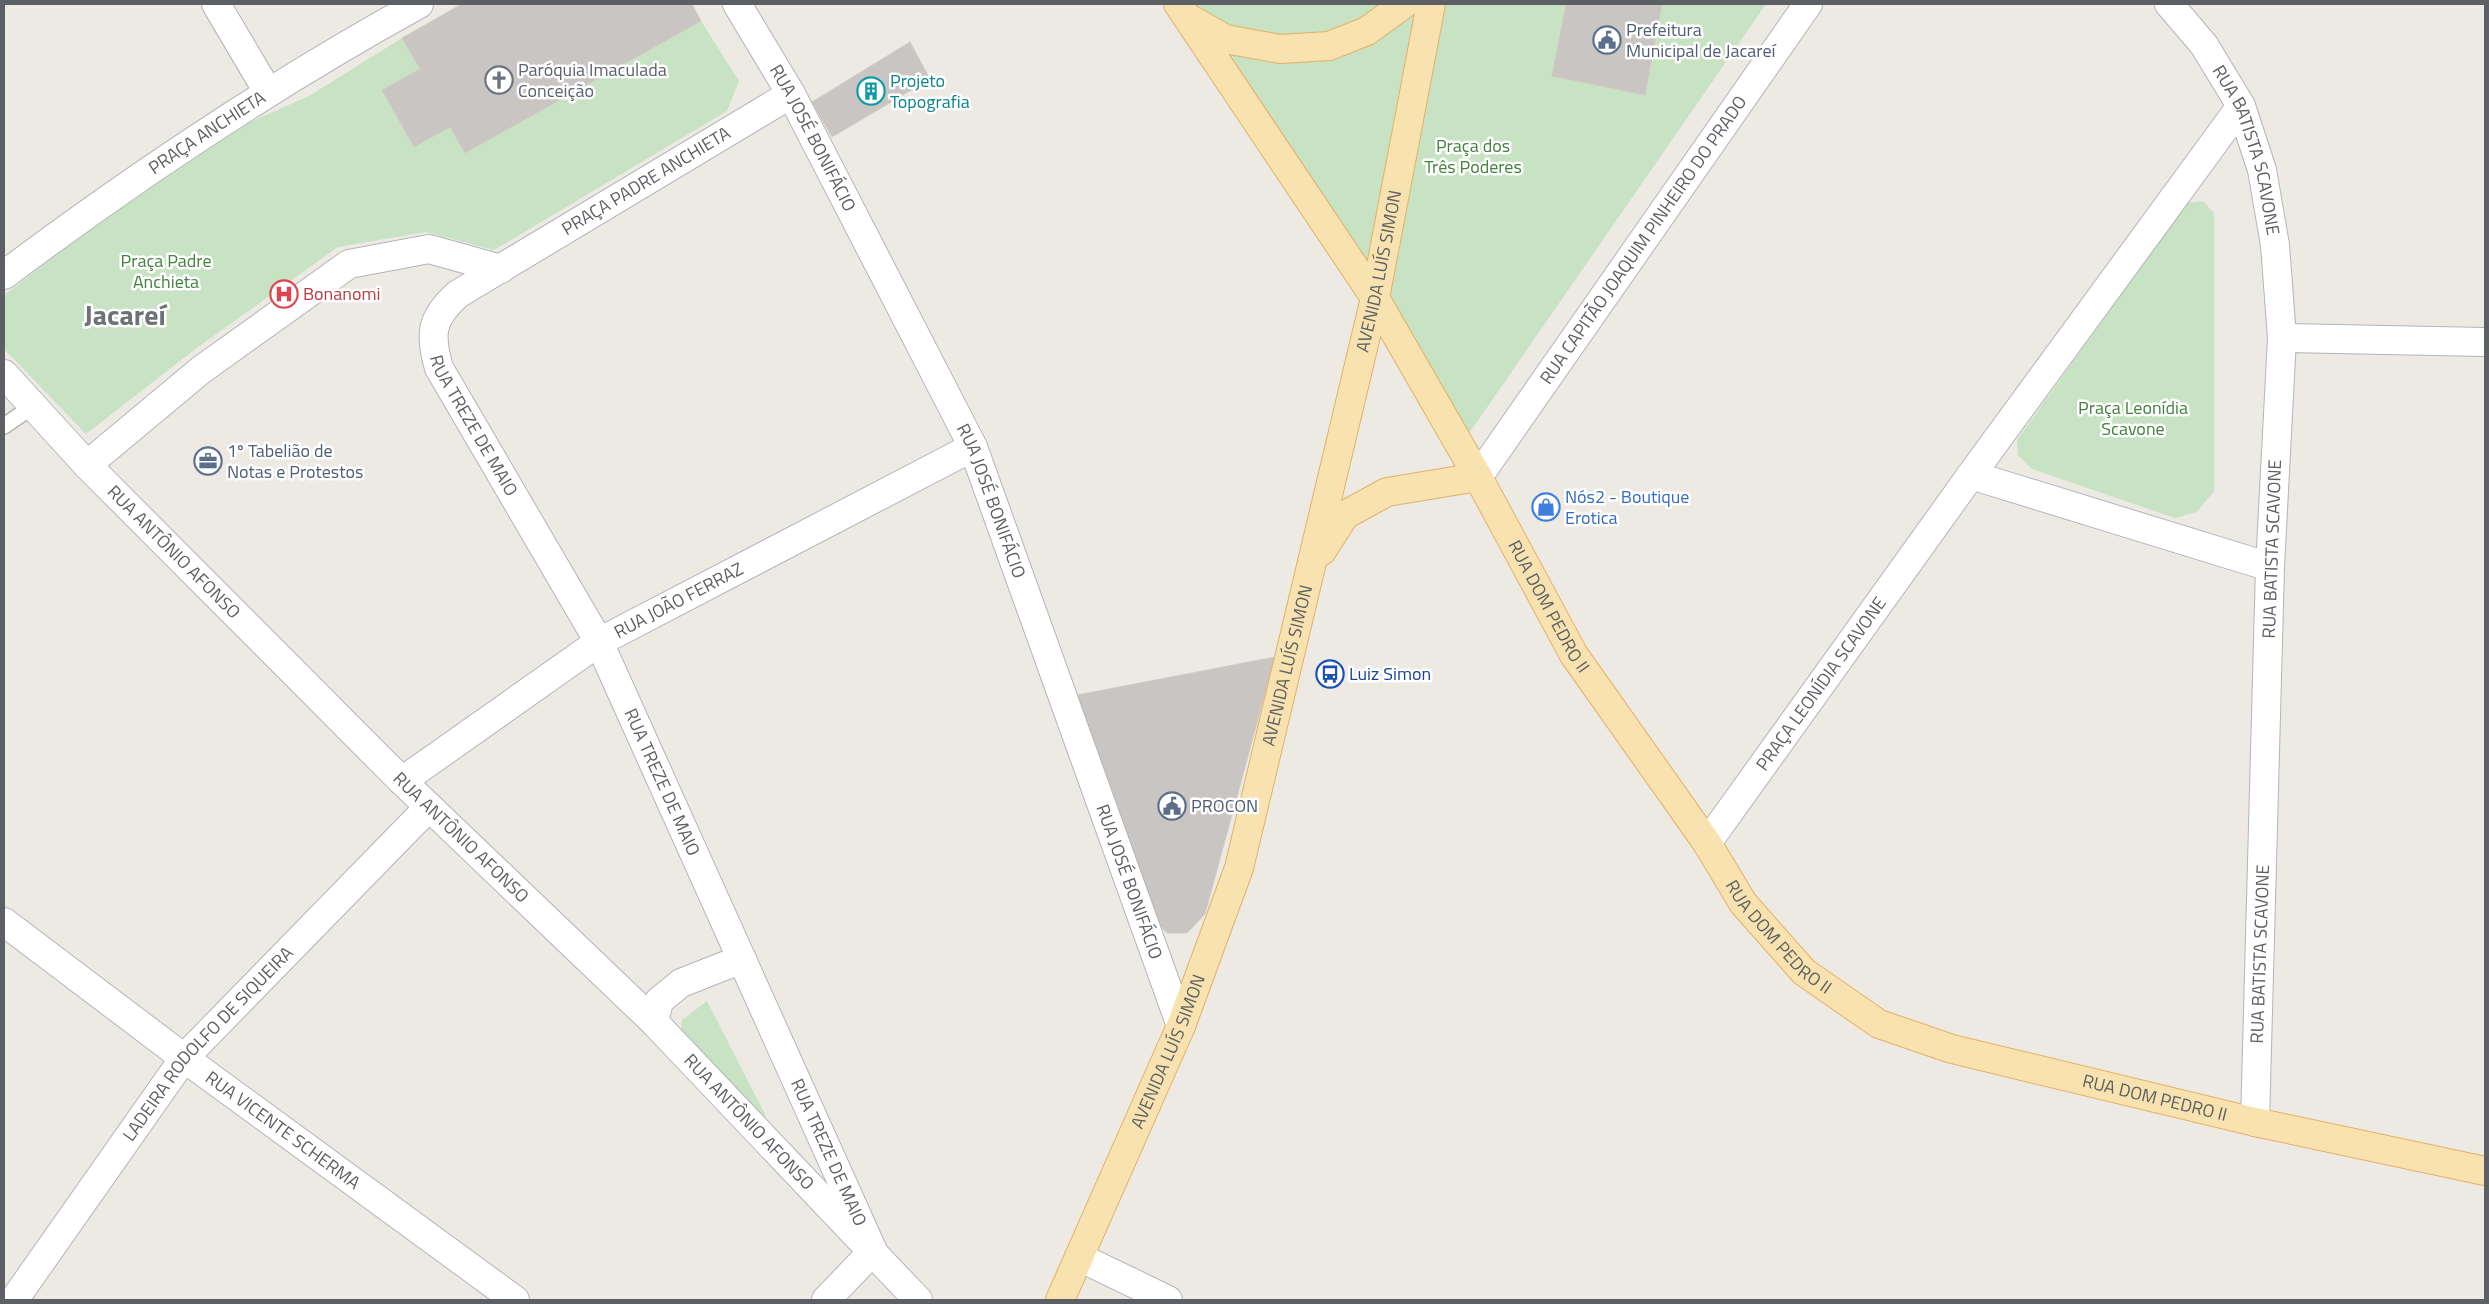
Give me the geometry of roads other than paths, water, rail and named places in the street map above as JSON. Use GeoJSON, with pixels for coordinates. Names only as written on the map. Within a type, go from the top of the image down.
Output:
{"type":"FeatureCollection","features":[{"type":"Feature","properties":{"kind":"main road"},"geometry":{"type":"LineString","coordinates":[[1182,10],[1225,39],[1280,49],[1328,46],[1366,30],[1404,4]]}},
{"type":"Feature","properties":{"kind":"main road","name":"AVENIDA LUÍS SIMON"},"geometry":{"type":"LineString","coordinates":[[1060,1300],[1181,1026],[1239,868],[1375,298],[1431,4]]}},
{"type":"Feature","properties":{"kind":"main road","name":"RUA DOM PEDRO II"},"geometry":{"type":"LineString","coordinates":[[1182,10],[1375,298],[1478,477],[1574,655],[1707,843],[1742,903],[1804,972],[1879,1024],[1952,1049],[2255,1122],[2485,1171]]}},
{"type":"Feature","properties":{"kind":"main road"},"geometry":{"type":"LineString","coordinates":[[1312,567],[1345,515],[1387,492],[1478,477]]}},
{"type":"Feature","properties":{"kind":"street"},"geometry":{"type":"LineString","coordinates":[[216,4],[268,92]]}},
{"type":"Feature","properties":{"kind":"street","name":"PRAÇA ANCHIETA"},"geometry":{"type":"LineString","coordinates":[[4,275],[86,214],[268,92],[332,52],[419,4]]}},
{"type":"Feature","properties":{"kind":"street","name":"RUA JOSÉ BONIFÁCIO"},"geometry":{"type":"LineString","coordinates":[[737,4],[791,94],[973,448],[1181,1026]]}},
{"type":"Feature","properties":{"kind":"street","name":"RUA CAPITÃO JOAQUIM PINHEIRO DO PRADO"},"geometry":{"type":"LineString","coordinates":[[1478,477],[1808,4]]}},
{"type":"Feature","properties":{"kind":"street","name":"RUA BATISTA SCAVONE"},"geometry":{"type":"LineString","coordinates":[[2169,4],[2204,46],[2241,106],[2262,170],[2274,236],[2282,338],[2270,567],[2255,1122]]}},
{"type":"Feature","properties":{"kind":"street","name":"PRAÇA PADRE ANCHIETA"},"geometry":{"type":"LineString","coordinates":[[433,326],[443,307],[458,294],[791,94]]}},
{"type":"Feature","properties":{"kind":"street","name":"PRAÇA LEONÍDIA SCAVONE"},"geometry":{"type":"LineString","coordinates":[[1707,843],[2241,106]]}},
{"type":"Feature","properties":{"kind":"street"},"geometry":{"type":"LineString","coordinates":[[87,466],[201,370],[349,264],[429,249],[500,269]]}},
{"type":"Feature","properties":{"kind":"street","name":"RUA TREZE DE MAIO"},"geometry":{"type":"LineString","coordinates":[[433,326],[434,350],[439,368],[600,642],[873,1251]]}},
{"type":"Feature","properties":{"kind":"street"},"geometry":{"type":"LineString","coordinates":[[2282,338],[2485,342]]}},
{"type":"Feature","properties":{"kind":"street","name":"RUA ANTÔNIO AFONSO"},"geometry":{"type":"LineString","coordinates":[[4,374],[87,466],[402,781],[654,1022],[918,1300]]}},
{"type":"Feature","properties":{"kind":"street","name":"RUA JOÃO FERRAZ"},"geometry":{"type":"LineString","coordinates":[[402,781],[600,642],[973,448]]}},
{"type":"Feature","properties":{"kind":"street"},"geometry":{"type":"LineString","coordinates":[[1972,475],[2270,567]]}},
{"type":"Feature","properties":{"kind":"street","name":"LADEIRA RODOLFO DE SIQUEIRA"},"geometry":{"type":"LineString","coordinates":[[14,1300],[184,1058],[429,807]]}},
{"type":"Feature","properties":{"kind":"street","name":"RUA VICENTE SCHERMA"},"geometry":{"type":"LineString","coordinates":[[4,922],[184,1058],[515,1300]]}},
{"type":"Feature","properties":{"kind":"street"},"geometry":{"type":"LineString","coordinates":[[654,1022],[659,1001],[681,983],[742,959]]}},
{"type":"Feature","properties":{"kind":"street"},"geometry":{"type":"LineString","coordinates":[[826,1300],[873,1251]]}},
{"type":"Feature","properties":{"kind":"street"},"geometry":{"type":"LineString","coordinates":[[1079,1257],[1168,1300]]}},
{"type":"Feature","properties":{"kind":"lane"},"geometry":{"type":"LineString","coordinates":[[4,426],[33,406]]}},
{"type":"Feature","properties":{"kind":"place","name":"Prefeitura Municipal de Jacareí"},"geometry":{"type":"Point","coordinates":[1607,40]}},
{"type":"Feature","properties":{"kind":"place","name":"Paróquia Imaculada Conceição"},"geometry":{"type":"Point","coordinates":[499,80]}},
{"type":"Feature","properties":{"kind":"place","name":"Projeto Topografia"},"geometry":{"type":"Point","coordinates":[871,91]}},
{"type":"Feature","properties":{"kind":"place","name":"Bonanomi"},"geometry":{"type":"Point","coordinates":[284,294]}},
{"type":"Feature","properties":{"kind":"place","name":"1º Tabelião de Notas e Protestos"},"geometry":{"type":"Point","coordinates":[208,461]}},
{"type":"Feature","properties":{"kind":"place","name":"Nós2 - Boutique Erotica"},"geometry":{"type":"Point","coordinates":[1546,507]}},
{"type":"Feature","properties":{"kind":"place","name":"Luiz Simon"},"geometry":{"type":"Point","coordinates":[1330,674]}},
{"type":"Feature","properties":{"kind":"place","name":"PROCON"},"geometry":{"type":"Point","coordinates":[1172,806]}},
{"type":"Feature","properties":{"kind":"district","name":"Jacareí"},"geometry":{"type":"Point","coordinates":[125,315]}},
{"type":"Feature","properties":{"kind":"park label","name":"Praça dos Três Poderes"},"geometry":{"type":"Point","coordinates":[1473,156]}},
{"type":"Feature","properties":{"kind":"park label","name":"Praça Padre Anchieta"},"geometry":{"type":"Point","coordinates":[166,271]}},
{"type":"Feature","properties":{"kind":"park label","name":"Praça Leonídia Scavone"},"geometry":{"type":"Point","coordinates":[2133,418]}}]}
